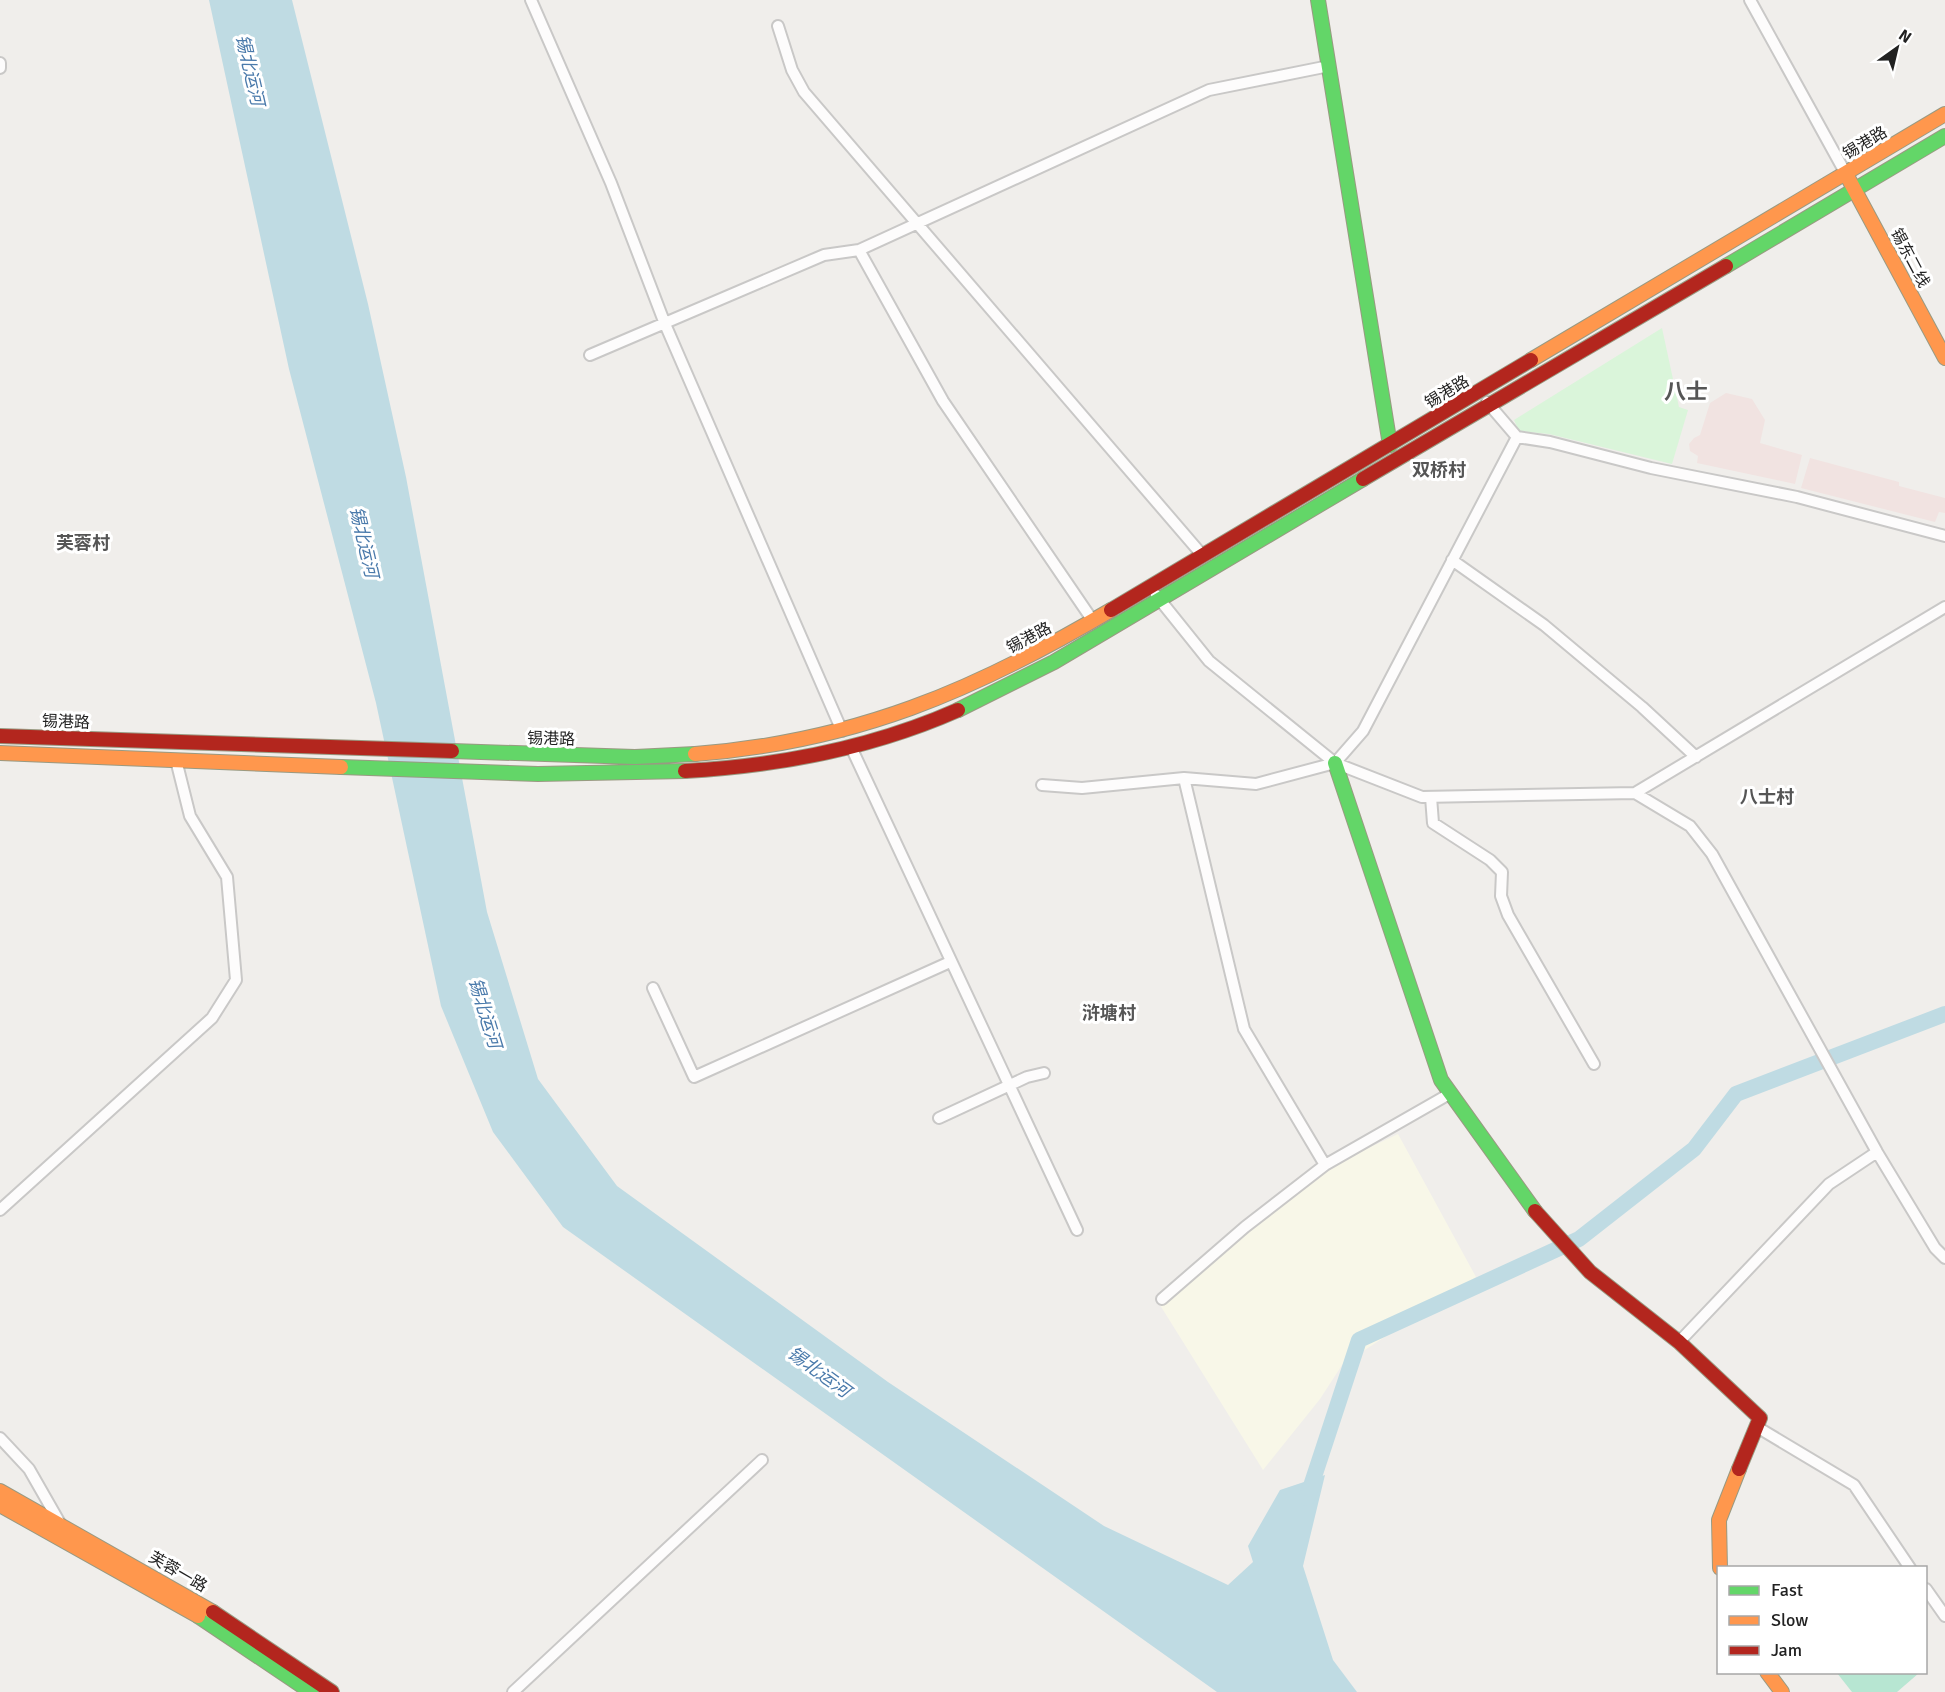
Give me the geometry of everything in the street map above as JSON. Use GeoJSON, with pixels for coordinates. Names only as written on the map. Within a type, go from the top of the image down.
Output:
{"type":"FeatureCollection","features":[{"type":"Feature","properties":{"kind":"main road"},"geometry":{"type":"LineString","coordinates":[[1317,0],[1390,445]]}},
{"type":"Feature","properties":{"kind":"main road","name":"锡港路"},"geometry":{"type":"LineString","coordinates":[[0,736],[363,750],[635,757],[772,746],[842,731],[950,695],[1020,662],[1203,556],[1945,114]]}},
{"type":"Feature","properties":{"kind":"main road","name":"锡港路"},"geometry":{"type":"LineString","coordinates":[[0,753],[366,768],[635,774],[775,763],[851,747],[916,727],[1003,690],[1070,656],[1159,600],[1945,136]]}},
{"type":"Feature","properties":{"kind":"main road","name":"锡东二线"},"geometry":{"type":"LineString","coordinates":[[1846,174],[1945,358]]}},
{"type":"Feature","properties":{"kind":"main road"},"geometry":{"type":"LineString","coordinates":[[1335,763],[1441,1080],[1533,1208],[1590,1272],[1679,1342],[1760,1418],[1719,1520],[1719,1566]]}},
{"type":"Feature","properties":{"kind":"main road","name":"芙蓉一路"},"geometry":{"type":"LineString","coordinates":[[0,1491],[195,1600],[333,1692]]}},
{"type":"Feature","properties":{"kind":"main road","name":"芙蓉一路"},"geometry":{"type":"LineString","coordinates":[[0,1505],[189,1610],[311,1692]]}},
{"type":"Feature","properties":{"kind":"main road"},"geometry":{"type":"LineString","coordinates":[[1768,1674],[1782,1692]]}},
{"type":"Feature","properties":{"kind":"street"},"geometry":{"type":"LineString","coordinates":[[531,0],[611,183],[664,324],[842,731]]}},
{"type":"Feature","properties":{"kind":"street"},"geometry":{"type":"LineString","coordinates":[[1750,0],[1846,174]]}},
{"type":"Feature","properties":{"kind":"street"},"geometry":{"type":"LineString","coordinates":[[778,26],[792,70],[804,92],[1203,556]]}},
{"type":"Feature","properties":{"kind":"street"},"geometry":{"type":"LineString","coordinates":[[0,63],[0,68]]}},
{"type":"Feature","properties":{"kind":"street"},"geometry":{"type":"LineString","coordinates":[[590,355],[824,255],[858,250],[1209,90],[1329,66]]}},
{"type":"Feature","properties":{"kind":"street"},"geometry":{"type":"LineString","coordinates":[[858,250],[943,401],[1093,621]]}},
{"type":"Feature","properties":{"kind":"street"},"geometry":{"type":"LineString","coordinates":[[1481,391],[1490,406],[1516,437],[1550,442],[1651,468],[1797,497],[1945,536]]}},
{"type":"Feature","properties":{"kind":"street"},"geometry":{"type":"LineString","coordinates":[[1042,785],[1082,788],[1184,778],[1256,784],[1335,763],[1363,731],[1516,437]]}},
{"type":"Feature","properties":{"kind":"street"},"geometry":{"type":"LineString","coordinates":[[1452,560],[1544,625],[1642,707],[1696,757]]}},
{"type":"Feature","properties":{"kind":"street"},"geometry":{"type":"LineString","coordinates":[[1151,586],[1159,600],[1209,661],[1335,763],[1422,797],[1635,793],[1945,607]]}},
{"type":"Feature","properties":{"kind":"street"},"geometry":{"type":"LineString","coordinates":[[851,747],[1077,1230]]}},
{"type":"Feature","properties":{"kind":"street"},"geometry":{"type":"LineString","coordinates":[[0,1210],[212,1018],[236,980],[227,877],[190,816],[176,760]]}},
{"type":"Feature","properties":{"kind":"street"},"geometry":{"type":"LineString","coordinates":[[1184,778],[1244,1029],[1325,1165]]}},
{"type":"Feature","properties":{"kind":"street"},"geometry":{"type":"LineString","coordinates":[[1635,793],[1690,826],[1712,855],[1877,1152],[1935,1248],[1945,1258]]}},
{"type":"Feature","properties":{"kind":"street"},"geometry":{"type":"LineString","coordinates":[[1431,797],[1433,823],[1490,860],[1502,872],[1501,896],[1508,915],[1594,1064]]}},
{"type":"Feature","properties":{"kind":"street"},"geometry":{"type":"LineString","coordinates":[[653,988],[694,1077],[950,962]]}},
{"type":"Feature","properties":{"kind":"street"},"geometry":{"type":"LineString","coordinates":[[939,1118],[1008,1086],[1044,1073]]}},
{"type":"Feature","properties":{"kind":"street"},"geometry":{"type":"LineString","coordinates":[[1162,1299],[1245,1227],[1325,1165],[1451,1093]]}},
{"type":"Feature","properties":{"kind":"street"},"geometry":{"type":"LineString","coordinates":[[1679,1342],[1829,1184],[1877,1152]]}},
{"type":"Feature","properties":{"kind":"street"},"geometry":{"type":"LineString","coordinates":[[1757,1427],[1854,1485],[1909,1566]]}},
{"type":"Feature","properties":{"kind":"street"},"geometry":{"type":"LineString","coordinates":[[0,1438],[29,1469],[73,1546]]}},
{"type":"Feature","properties":{"kind":"street"},"geometry":{"type":"LineString","coordinates":[[513,1692],[762,1460]]}},
{"type":"Feature","properties":{"kind":"street"},"geometry":{"type":"LineString","coordinates":[[1927,1590],[1945,1616]]}},
{"type":"Feature","properties":{"kind":"shaded area"},"geometry":{"type":"Polygon","coordinates":[[[1726,393],[1752,399],[1765,420],[1760,443],[1802,455],[1795,484],[1697,463],[1698,456],[1690,451],[1689,444],[1700,435],[1710,403],[1726,393]]]}},
{"type":"Feature","properties":{"kind":"shaded area"},"geometry":{"type":"Polygon","coordinates":[[[1810,458],[1899,482],[1899,486],[1945,498],[1945,513],[1939,512],[1935,522],[1801,488],[1810,458]]]}},
{"type":"Feature","properties":{"kind":"shaded area"},"geometry":{"type":"Polygon","coordinates":[[[1398,1134],[1476,1277],[1342,1365],[1320,1399],[1263,1470],[1160,1305],[1289,1195],[1339,1162],[1398,1134]]]}},
{"type":"Feature","properties":{"kind":"green space"},"geometry":{"type":"Polygon","coordinates":[[[1662,328],[1679,407],[1688,410],[1672,464],[1549,434],[1519,431],[1514,420],[1662,328]]]}},
{"type":"Feature","properties":{"kind":"green space"},"geometry":{"type":"Polygon","coordinates":[[[1838,1674],[1918,1674],[1897,1692],[1852,1692],[1838,1674]]]}},
{"type":"Feature","properties":{"kind":"water","name":"锡北运河"},"geometry":{"type":"Polygon","coordinates":[[[209,0],[292,0],[368,304],[406,477],[487,912],[538,1079],[617,1186],[888,1382],[1104,1526],[1228,1585],[1253,1562],[1248,1546],[1280,1490],[1325,1475],[1303,1566],[1333,1660],[1357,1692],[1217,1692],[563,1227],[493,1132],[441,1006],[376,703],[289,369],[209,0]]]}},
{"type":"Feature","properties":{"kind":"waterway"},"geometry":{"type":"LineString","coordinates":[[1307,1498],[1359,1340],[1579,1239],[1694,1149],[1736,1094],[1945,1014]]}},
{"type":"Feature","properties":{"kind":"traffic: fast"},"geometry":{"type":"LineString","coordinates":[[1318,0],[1390,445]]}},
{"type":"Feature","properties":{"kind":"traffic: fast"},"geometry":{"type":"LineString","coordinates":[[1726,266],[1945,136]]}},
{"type":"Feature","properties":{"kind":"traffic: fast"},"geometry":{"type":"LineString","coordinates":[[958,710],[1054,662],[1363,479]]}},
{"type":"Feature","properties":{"kind":"traffic: fast"},"geometry":{"type":"LineString","coordinates":[[452,751],[635,757],[695,754]]}},
{"type":"Feature","properties":{"kind":"traffic: fast"},"geometry":{"type":"LineString","coordinates":[[1335,763],[1441,1080],[1535,1211]]}},
{"type":"Feature","properties":{"kind":"traffic: fast"},"geometry":{"type":"LineString","coordinates":[[341,767],[538,774],[685,771]]}},
{"type":"Feature","properties":{"kind":"traffic: fast"},"geometry":{"type":"LineString","coordinates":[[198,1616],[311,1692]]}},
{"type":"Feature","properties":{"kind":"traffic: slow"},"geometry":{"type":"LineString","coordinates":[[1531,360],[1945,114]]}},
{"type":"Feature","properties":{"kind":"traffic: slow"},"geometry":{"type":"LineString","coordinates":[[1846,174],[1945,358]]}},
{"type":"Feature","properties":{"kind":"traffic: slow"},"geometry":{"type":"LineString","coordinates":[[695,754],[753,748],[808,738],[860,725],[911,708],[1011,665],[1111,610]]}},
{"type":"Feature","properties":{"kind":"traffic: slow"},"geometry":{"type":"LineString","coordinates":[[0,753],[341,767]]}},
{"type":"Feature","properties":{"kind":"traffic: slow"},"geometry":{"type":"LineString","coordinates":[[1720,1566],[1719,1520],[1739,1469]]}},
{"type":"Feature","properties":{"kind":"traffic: slow"},"geometry":{"type":"LineString","coordinates":[[0,1491],[213,1612]]}},
{"type":"Feature","properties":{"kind":"traffic: slow"},"geometry":{"type":"LineString","coordinates":[[0,1505],[198,1616]]}},
{"type":"Feature","properties":{"kind":"traffic: slow"},"geometry":{"type":"LineString","coordinates":[[1768,1674],[1782,1692]]}},
{"type":"Feature","properties":{"kind":"traffic: jam"},"geometry":{"type":"LineString","coordinates":[[1363,479],[1726,266]]}},
{"type":"Feature","properties":{"kind":"traffic: jam"},"geometry":{"type":"LineString","coordinates":[[1111,610],[1531,360]]}},
{"type":"Feature","properties":{"kind":"traffic: jam"},"geometry":{"type":"LineString","coordinates":[[685,771],[755,765],[824,753],[892,735],[958,710]]}},
{"type":"Feature","properties":{"kind":"traffic: jam"},"geometry":{"type":"LineString","coordinates":[[0,736],[452,751]]}},
{"type":"Feature","properties":{"kind":"traffic: jam"},"geometry":{"type":"LineString","coordinates":[[1535,1211],[1590,1272],[1679,1342],[1760,1418],[1739,1469]]}},
{"type":"Feature","properties":{"kind":"traffic: jam"},"geometry":{"type":"LineString","coordinates":[[213,1612],[332,1692]]}},
{"type":"Feature","properties":{"kind":"district","name":"八士"},"geometry":{"type":"Point","coordinates":[1686,391]}},
{"type":"Feature","properties":{"kind":"district","name":"双桥村"},"geometry":{"type":"Point","coordinates":[1439,470]}},
{"type":"Feature","properties":{"kind":"district","name":"芙蓉村"},"geometry":{"type":"Point","coordinates":[83,543]}},
{"type":"Feature","properties":{"kind":"district","name":"八士村"},"geometry":{"type":"Point","coordinates":[1767,797]}},
{"type":"Feature","properties":{"kind":"district","name":"浒塘村"},"geometry":{"type":"Point","coordinates":[1109,1013]}}]}
